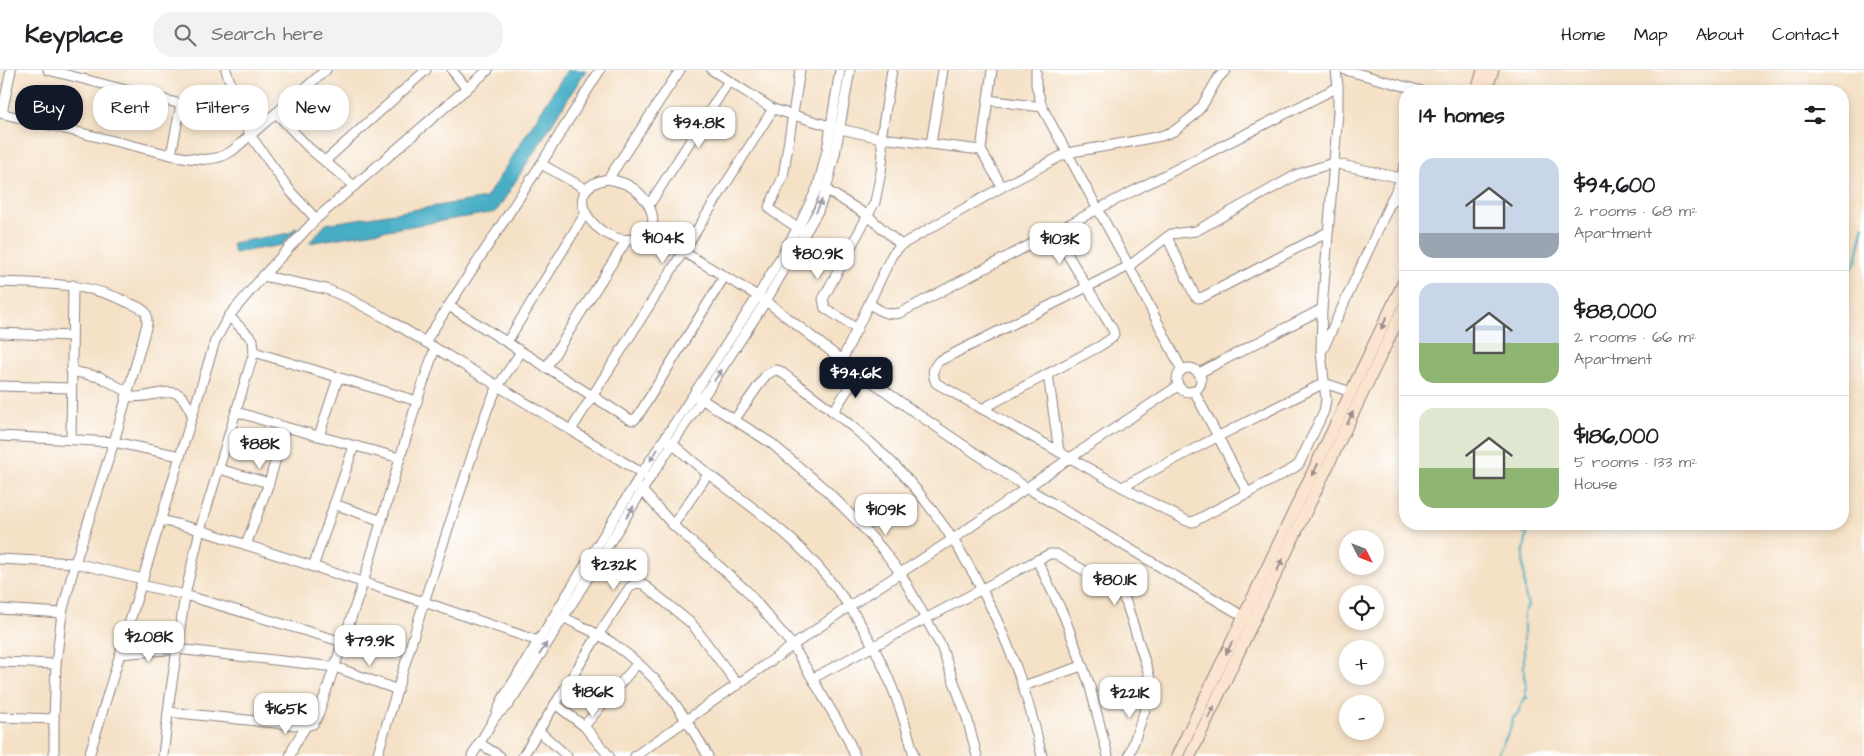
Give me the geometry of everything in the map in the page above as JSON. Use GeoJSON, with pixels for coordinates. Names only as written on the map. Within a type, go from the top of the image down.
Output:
{"type":"FeatureCollection","features":[{"type":"Feature","properties":{"kind":"main road"},"geometry":{"type":"LineString","coordinates":[[1479,85],[1483,70]]}},
{"type":"Feature","properties":{"kind":"main road"},"geometry":{"type":"LineString","coordinates":[[1488,85],[1493,70]]}},
{"type":"Feature","properties":{"kind":"main road"},"geometry":{"type":"LineString","coordinates":[[1190,756],[1248,619],[1351,392],[1399,292]]}},
{"type":"Feature","properties":{"kind":"main road"},"geometry":{"type":"LineString","coordinates":[[1177,756],[1248,619],[1399,317]]}},
{"type":"Feature","properties":{"kind":"street"},"geometry":{"type":"LineString","coordinates":[[11,70],[1,113],[197,160],[215,160],[224,157],[326,70]]}},
{"type":"Feature","properties":{"kind":"street"},"geometry":{"type":"LineString","coordinates":[[48,70],[180,104],[171,155]]}},
{"type":"Feature","properties":{"kind":"street"},"geometry":{"type":"LineString","coordinates":[[226,70],[250,135],[291,192],[316,219]]}},
{"type":"Feature","properties":{"kind":"street"},"geometry":{"type":"LineString","coordinates":[[325,161],[426,70]]}},
{"type":"Feature","properties":{"kind":"street"},"geometry":{"type":"LineString","coordinates":[[452,70],[467,88]]}},
{"type":"Feature","properties":{"kind":"street"},"geometry":{"type":"LineString","coordinates":[[90,756],[215,341],[229,316],[316,219],[488,70]]}},
{"type":"Feature","properties":{"kind":"street"},"geometry":{"type":"LineString","coordinates":[[425,342],[542,164],[600,70]]}},
{"type":"Feature","properties":{"kind":"street"},"geometry":{"type":"LineString","coordinates":[[608,179],[680,70]]}},
{"type":"Feature","properties":{"kind":"street"},"geometry":{"type":"LineString","coordinates":[[712,70],[773,109],[881,138],[981,150]]}},
{"type":"Feature","properties":{"kind":"street"},"geometry":{"type":"LineString","coordinates":[[800,70],[783,177],[769,207],[802,230]]}},
{"type":"Feature","properties":{"kind":"street"},"geometry":{"type":"LineString","coordinates":[[836,127],[840,70]]}},
{"type":"Feature","properties":{"kind":"street"},"geometry":{"type":"LineString","coordinates":[[578,584],[606,549],[732,352],[802,230],[822,188],[850,70]]}},
{"type":"Feature","properties":{"kind":"street"},"geometry":{"type":"LineString","coordinates":[[857,328],[825,308],[822,299],[875,202],[883,155],[881,138],[892,70]]}},
{"type":"Feature","properties":{"kind":"street"},"geometry":{"type":"LineString","coordinates":[[932,144],[943,70]]}},
{"type":"Feature","properties":{"kind":"street"},"geometry":{"type":"LineString","coordinates":[[992,70],[981,150],[1002,186]]}},
{"type":"Feature","properties":{"kind":"street"},"geometry":{"type":"LineString","coordinates":[[1036,70],[1036,85],[1042,107],[1129,266],[1182,370]]}},
{"type":"Feature","properties":{"kind":"street"},"geometry":{"type":"LineString","coordinates":[[842,360],[892,255],[901,245],[1002,186],[1068,153],[1138,141],[1161,136],[1174,130],[1192,117],[1202,106],[1218,78],[1226,70]]}},
{"type":"Feature","properties":{"kind":"street"},"geometry":{"type":"LineString","coordinates":[[1336,70],[1338,87],[1333,163],[1326,233],[1322,308],[1321,352],[1326,400],[1324,412],[1299,464],[1248,494],[1193,522],[1182,519],[1122,487],[936,383],[932,374],[933,368],[939,361],[1129,266],[1167,237],[1178,232],[1196,230],[1298,174],[1333,163],[1399,178]]}},
{"type":"Feature","properties":{"kind":"street"},"geometry":{"type":"LineString","coordinates":[[1345,70],[1400,85]]}},
{"type":"Feature","properties":{"kind":"street"},"geometry":{"type":"LineString","coordinates":[[649,205],[729,81]]}},
{"type":"Feature","properties":{"kind":"street"},"geometry":{"type":"LineString","coordinates":[[869,303],[882,313],[890,315],[900,313],[1098,209],[1338,87]]}},
{"type":"Feature","properties":{"kind":"street"},"geometry":{"type":"LineString","coordinates":[[988,100],[1042,107]]}},
{"type":"Feature","properties":{"kind":"street"},"geometry":{"type":"LineString","coordinates":[[571,430],[773,109]]}},
{"type":"Feature","properties":{"kind":"street"},"geometry":{"type":"LineString","coordinates":[[276,113],[309,148],[354,186]]}},
{"type":"Feature","properties":{"kind":"street"},"geometry":{"type":"LineString","coordinates":[[542,164],[586,189]]}},
{"type":"Feature","properties":{"kind":"street"},"geometry":{"type":"LineString","coordinates":[[608,179],[624,183],[635,189],[649,205],[653,216],[650,232],[640,238],[626,241],[603,231],[585,214],[582,205],[586,189],[591,184],[608,179]]}},
{"type":"Feature","properties":{"kind":"street"},"geometry":{"type":"LineString","coordinates":[[1321,352],[1399,182]]}},
{"type":"Feature","properties":{"kind":"street"},"geometry":{"type":"LineString","coordinates":[[822,188],[867,215],[901,245]]}},
{"type":"Feature","properties":{"kind":"street"},"geometry":{"type":"LineString","coordinates":[[1391,200],[1399,201]]}},
{"type":"Feature","properties":{"kind":"street"},"geometry":{"type":"LineString","coordinates":[[507,342],[585,214]]}},
{"type":"Feature","properties":{"kind":"street"},"geometry":{"type":"LineString","coordinates":[[650,232],[762,298],[842,360],[913,411],[1027,488],[1248,619]]}},
{"type":"Feature","properties":{"kind":"street"},"geometry":{"type":"LineString","coordinates":[[982,409],[1100,346],[1112,338],[1114,334],[1054,232]]}},
{"type":"Feature","properties":{"kind":"street"},"geometry":{"type":"LineString","coordinates":[[1167,237],[1195,296],[1198,298],[1326,233]]}},
{"type":"Feature","properties":{"kind":"street"},"geometry":{"type":"LineString","coordinates":[[546,368],[626,241]]}},
{"type":"Feature","properties":{"kind":"street"},"geometry":{"type":"LineString","coordinates":[[263,276],[326,289],[348,298],[425,342],[650,478]]}},
{"type":"Feature","properties":{"kind":"street"},"geometry":{"type":"LineString","coordinates":[[449,306],[546,368],[629,419],[634,420],[724,277]]}},
{"type":"Feature","properties":{"kind":"street"},"geometry":{"type":"LineString","coordinates":[[0,282],[82,286],[119,298],[147,314],[147,324],[114,442],[75,563],[62,613],[56,664],[54,756]]}},
{"type":"Feature","properties":{"kind":"street"},"geometry":{"type":"LineString","coordinates":[[70,440],[73,285]]}},
{"type":"Feature","properties":{"kind":"street"},"geometry":{"type":"LineString","coordinates":[[472,756],[495,717],[508,704],[530,663],[578,584],[598,544],[635,483],[724,347],[762,298]]}},
{"type":"Feature","properties":{"kind":"street"},"geometry":{"type":"LineString","coordinates":[[1199,373],[1322,308]]}},
{"type":"Feature","properties":{"kind":"street"},"geometry":{"type":"LineString","coordinates":[[163,756],[185,595],[200,530],[254,352],[253,340],[229,316]]}},
{"type":"Feature","properties":{"kind":"street"},"geometry":{"type":"LineString","coordinates":[[0,333],[72,336]]}},
{"type":"Feature","properties":{"kind":"street"},"geometry":{"type":"LineString","coordinates":[[724,347],[732,352]]}},
{"type":"Feature","properties":{"kind":"street"},"geometry":{"type":"LineString","coordinates":[[168,712],[306,726],[313,724],[317,718],[363,583],[417,401],[435,348]]}},
{"type":"Feature","properties":{"kind":"street"},"geometry":{"type":"LineString","coordinates":[[254,352],[417,401]]}},
{"type":"Feature","properties":{"kind":"street"},"geometry":{"type":"LineString","coordinates":[[377,756],[424,602],[487,410],[498,386],[521,352]]}},
{"type":"Feature","properties":{"kind":"street"},"geometry":{"type":"LineString","coordinates":[[1193,368],[1199,373],[1201,381],[1194,391],[1187,392],[1178,386],[1176,379],[1182,370],[1193,368]]}},
{"type":"Feature","properties":{"kind":"street"},"geometry":{"type":"LineString","coordinates":[[735,419],[766,375],[774,370],[780,371],[871,443],[901,473],[930,506],[953,540],[982,590],[1003,634],[1023,686],[1042,756]]}},
{"type":"Feature","properties":{"kind":"street"},"geometry":{"type":"LineString","coordinates":[[70,371],[100,377],[127,394],[142,397],[165,391],[173,391],[181,396],[192,414]]}},
{"type":"Feature","properties":{"kind":"street"},"geometry":{"type":"LineString","coordinates":[[833,412],[859,372]]}},
{"type":"Feature","properties":{"kind":"street"},"geometry":{"type":"LineString","coordinates":[[1048,374],[1059,452]]}},
{"type":"Feature","properties":{"kind":"street"},"geometry":{"type":"LineString","coordinates":[[319,436],[338,378]]}},
{"type":"Feature","properties":{"kind":"street"},"geometry":{"type":"LineString","coordinates":[[1122,487],[1324,383],[1351,392]]}},
{"type":"Feature","properties":{"kind":"street"},"geometry":{"type":"LineString","coordinates":[[0,386],[70,388]]}},
{"type":"Feature","properties":{"kind":"street"},"geometry":{"type":"LineString","coordinates":[[635,756],[794,646],[848,606],[953,540],[1070,458],[1178,386]]}},
{"type":"Feature","properties":{"kind":"street"},"geometry":{"type":"LineString","coordinates":[[1194,391],[1248,494]]}},
{"type":"Feature","properties":{"kind":"street"},"geometry":{"type":"LineString","coordinates":[[694,394],[771,443],[826,490],[857,521],[901,574],[927,620],[950,667],[978,756]]}},
{"type":"Feature","properties":{"kind":"street"},"geometry":{"type":"LineString","coordinates":[[237,412],[400,458]]}},
{"type":"Feature","properties":{"kind":"street"},"geometry":{"type":"LineString","coordinates":[[246,545],[269,483],[286,427]]}},
{"type":"Feature","properties":{"kind":"street"},"geometry":{"type":"LineString","coordinates":[[0,436],[114,442],[180,456]]}},
{"type":"Feature","properties":{"kind":"street"},"geometry":{"type":"LineString","coordinates":[[664,438],[791,540],[826,577],[874,646],[891,681],[914,756]]}},
{"type":"Feature","properties":{"kind":"street"},"geometry":{"type":"LineString","coordinates":[[313,567],[354,446]]}},
{"type":"Feature","properties":{"kind":"street"},"geometry":{"type":"LineString","coordinates":[[219,469],[269,483]]}},
{"type":"Feature","properties":{"kind":"street"},"geometry":{"type":"LineString","coordinates":[[673,525],[708,474]]}},
{"type":"Feature","properties":{"kind":"street"},"geometry":{"type":"LineString","coordinates":[[635,483],[673,525],[746,590],[794,646],[847,737],[855,756]]}},
{"type":"Feature","properties":{"kind":"street"},"geometry":{"type":"LineString","coordinates":[[334,504],[382,521]]}},
{"type":"Feature","properties":{"kind":"street"},"geometry":{"type":"LineString","coordinates":[[161,520],[200,530],[538,641]]}},
{"type":"Feature","properties":{"kind":"street"},"geometry":{"type":"LineString","coordinates":[[598,544],[606,549]]}},
{"type":"Feature","properties":{"kind":"street"},"geometry":{"type":"LineString","coordinates":[[813,678],[927,620],[1037,560],[1050,554],[1062,556],[1119,591],[1126,602],[1152,684],[1152,689],[1129,756]]}},
{"type":"Feature","properties":{"kind":"street"},"geometry":{"type":"LineString","coordinates":[[0,559],[75,563],[343,642]]}},
{"type":"Feature","properties":{"kind":"street"},"geometry":{"type":"LineString","coordinates":[[1037,560],[1064,616],[1089,684],[1108,756]]}},
{"type":"Feature","properties":{"kind":"street"},"geometry":{"type":"LineString","coordinates":[[523,756],[598,635],[630,587],[636,583],[644,584],[692,624],[738,685]]}},
{"type":"Feature","properties":{"kind":"street"},"geometry":{"type":"LineString","coordinates":[[0,609],[62,613]]}},
{"type":"Feature","properties":{"kind":"street"},"geometry":{"type":"LineString","coordinates":[[559,615],[610,642],[638,663],[668,693],[687,720],[708,756]]}},
{"type":"Feature","properties":{"kind":"street"},"geometry":{"type":"LineString","coordinates":[[530,663],[538,641],[559,615]]}},
{"type":"Feature","properties":{"kind":"street"},"geometry":{"type":"LineString","coordinates":[[120,654],[177,649],[334,667],[398,690]]}},
{"type":"Feature","properties":{"kind":"street"},"geometry":{"type":"LineString","coordinates":[[0,662],[56,664]]}},
{"type":"Feature","properties":{"kind":"street"},"geometry":{"type":"LineString","coordinates":[[584,726],[638,663]]}},
{"type":"Feature","properties":{"kind":"street"},"geometry":{"type":"LineString","coordinates":[[1023,686],[1082,666]]}},
{"type":"Feature","properties":{"kind":"street"},"geometry":{"type":"LineString","coordinates":[[555,704],[584,726],[609,756]]}},
{"type":"Feature","properties":{"kind":"street"},"geometry":{"type":"LineString","coordinates":[[0,717],[54,719]]}},
{"type":"Feature","properties":{"kind":"street"},"geometry":{"type":"LineString","coordinates":[[290,756],[306,726]]}},
{"type":"Feature","properties":{"kind":"street"},"geometry":{"type":"LineString","coordinates":[[539,731],[567,756]]}},
{"type":"Feature","properties":{"kind":"street"},"geometry":{"type":"LineString","coordinates":[[479,743],[500,756]]}},
{"type":"Feature","properties":{"kind":"water"},"geometry":{"type":"Polygon","coordinates":[[[567,70],[586,70],[496,212],[309,243],[326,224],[486,198],[567,70]]]}},
{"type":"Feature","properties":{"kind":"water"},"geometry":{"type":"Polygon","coordinates":[[[295,228],[298,228],[282,245],[234,253],[232,243],[290,233],[295,228]]]}},
{"type":"Feature","properties":{"kind":"waterway"},"geometry":{"type":"LineString","coordinates":[[1849,273],[1856,262],[1864,225]]}},
{"type":"Feature","properties":{"kind":"waterway"},"geometry":{"type":"LineString","coordinates":[[1496,756],[1510,730],[1512,720],[1519,711],[1523,700],[1527,698],[1525,694],[1527,687],[1524,677],[1524,613],[1528,605],[1525,595],[1523,556],[1527,535],[1520,530]]}}]}
